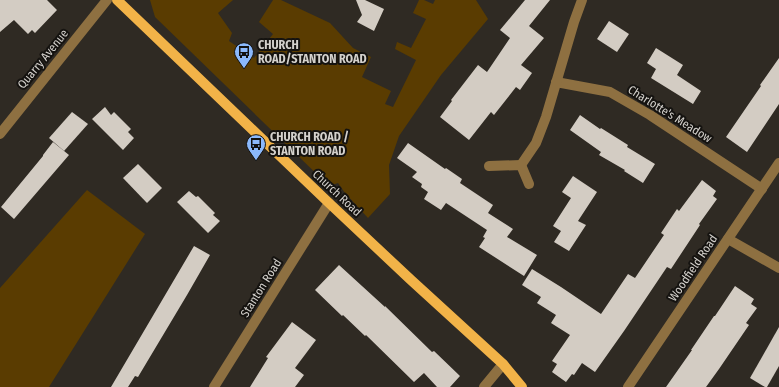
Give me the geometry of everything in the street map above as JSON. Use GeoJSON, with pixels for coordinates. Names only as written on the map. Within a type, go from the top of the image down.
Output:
{"type":"FeatureCollection","features":[{"type":"Feature","properties":{"kind":"main road","name":"Church Road"},"geometry":{"type":"LineString","coordinates":[[117,0],[329,203],[503,364],[522,387]]}},
{"type":"Feature","properties":{"kind":"street","name":"Quarry Avenue"},"geometry":{"type":"LineString","coordinates":[[0,134],[107,0]]}},
{"type":"Feature","properties":{"kind":"street"},"geometry":{"type":"LineString","coordinates":[[521,165],[536,143],[546,117],[582,0]]}},
{"type":"Feature","properties":{"kind":"street","name":"Charlotte's Meadow"},"geometry":{"type":"LineString","coordinates":[[556,82],[610,92],[650,115],[762,189]]}},
{"type":"Feature","properties":{"kind":"street","name":"Woodfield Road"},"geometry":{"type":"LineString","coordinates":[[628,387],[779,163]]}},
{"type":"Feature","properties":{"kind":"street"},"geometry":{"type":"LineString","coordinates":[[489,166],[521,165]]}},
{"type":"Feature","properties":{"kind":"street"},"geometry":{"type":"LineString","coordinates":[[521,165],[529,184]]}},
{"type":"Feature","properties":{"kind":"street","name":"Stanton Road"},"geometry":{"type":"LineString","coordinates":[[214,387],[329,203]]}},
{"type":"Feature","properties":{"kind":"street"},"geometry":{"type":"LineString","coordinates":[[728,239],[779,268]]}},
{"type":"Feature","properties":{"kind":"street"},"geometry":{"type":"LineString","coordinates":[[484,387],[503,364]]}},
{"type":"Feature","properties":{"kind":"shaded area"},"geometry":{"type":"Polygon","coordinates":[[[150,0],[233,0],[218,13],[232,33],[229,41],[254,58],[273,34],[259,22],[273,0],[281,0],[330,23],[353,48],[371,57],[362,77],[391,91],[385,104],[393,107],[416,60],[395,49],[397,42],[411,48],[426,19],[413,13],[419,0],[424,0],[433,4],[435,0],[476,0],[488,19],[441,75],[399,136],[389,165],[390,194],[368,218],[338,183],[329,186],[155,17],[150,0]]]}},
{"type":"Feature","properties":{"kind":"shaded area"},"geometry":{"type":"Polygon","coordinates":[[[87,190],[145,234],[49,387],[0,387],[0,288],[87,190]]]}},
{"type":"Feature","properties":{"kind":"building"},"geometry":{"type":"Polygon","coordinates":[[[0,0],[47,0],[57,10],[35,33],[32,30],[28,34],[14,20],[0,32],[0,0]]]}},
{"type":"Feature","properties":{"kind":"building"},"geometry":{"type":"Polygon","coordinates":[[[356,0],[365,0],[384,9],[374,31],[357,22],[362,15],[356,0]]]}},
{"type":"Feature","properties":{"kind":"building"},"geometry":{"type":"Polygon","coordinates":[[[525,0],[550,0],[529,26],[544,38],[521,65],[532,73],[520,90],[516,87],[494,115],[491,112],[469,140],[440,117],[478,65],[487,72],[510,38],[500,30],[525,0]]]}},
{"type":"Feature","properties":{"kind":"building"},"geometry":{"type":"Polygon","coordinates":[[[609,21],[629,34],[617,52],[597,39],[609,21]]]}},
{"type":"Feature","properties":{"kind":"building"},"geometry":{"type":"Polygon","coordinates":[[[656,48],[683,65],[677,75],[701,91],[693,104],[651,78],[656,69],[647,63],[656,48]]]}},
{"type":"Feature","properties":{"kind":"building"},"geometry":{"type":"Polygon","coordinates":[[[779,58],[779,104],[747,152],[726,137],[779,58]]]}},
{"type":"Feature","properties":{"kind":"building"},"geometry":{"type":"Polygon","coordinates":[[[105,107],[111,115],[114,112],[131,129],[128,132],[134,138],[123,150],[92,119],[105,107]]]}},
{"type":"Feature","properties":{"kind":"building"},"geometry":{"type":"Polygon","coordinates":[[[72,112],[88,124],[64,151],[49,138],[72,112]]]}},
{"type":"Feature","properties":{"kind":"building"},"geometry":{"type":"Polygon","coordinates":[[[580,115],[655,164],[643,183],[624,171],[625,170],[599,155],[601,152],[570,130],[580,115]]]}},
{"type":"Feature","properties":{"kind":"building"},"geometry":{"type":"Polygon","coordinates":[[[53,142],[69,155],[14,219],[1,207],[53,142]]]}},
{"type":"Feature","properties":{"kind":"building"},"geometry":{"type":"Polygon","coordinates":[[[408,143],[462,179],[460,183],[493,205],[488,213],[513,229],[507,237],[537,255],[524,276],[479,247],[485,238],[483,237],[487,230],[446,203],[441,210],[424,199],[428,192],[421,187],[422,184],[412,177],[417,172],[397,158],[408,143]]]}},
{"type":"Feature","properties":{"kind":"building"},"geometry":{"type":"Polygon","coordinates":[[[138,164],[162,188],[147,203],[123,178],[138,164]]]}},
{"type":"Feature","properties":{"kind":"building"},"geometry":{"type":"Polygon","coordinates":[[[573,176],[597,192],[578,221],[586,225],[569,251],[554,242],[561,231],[553,226],[571,198],[562,192],[573,176]]]}},
{"type":"Feature","properties":{"kind":"building"},"geometry":{"type":"Polygon","coordinates":[[[702,180],[716,191],[713,196],[717,199],[699,224],[700,225],[671,269],[667,267],[595,372],[582,363],[574,375],[572,374],[566,382],[552,372],[557,364],[552,361],[570,335],[551,323],[556,315],[537,303],[541,297],[522,285],[532,269],[601,314],[628,274],[635,278],[664,235],[661,233],[677,209],[679,211],[702,180]]]}},
{"type":"Feature","properties":{"kind":"building"},"geometry":{"type":"Polygon","coordinates":[[[189,191],[196,197],[198,196],[215,213],[213,215],[220,221],[208,233],[177,202],[189,191]]]}},
{"type":"Feature","properties":{"kind":"building"},"geometry":{"type":"Polygon","coordinates":[[[194,246],[210,255],[187,295],[138,377],[135,376],[128,387],[111,387],[194,246]]]}},
{"type":"Feature","properties":{"kind":"building"},"geometry":{"type":"Polygon","coordinates":[[[339,265],[385,306],[432,352],[434,351],[460,376],[450,387],[437,387],[424,373],[414,382],[366,335],[365,336],[343,315],[342,316],[315,290],[339,265]]]}},
{"type":"Feature","properties":{"kind":"building"},"geometry":{"type":"Polygon","coordinates":[[[735,286],[754,299],[751,304],[757,308],[746,323],[749,325],[719,369],[706,387],[666,387],[692,350],[735,286]]]}},
{"type":"Feature","properties":{"kind":"building"},"geometry":{"type":"Polygon","coordinates":[[[292,322],[316,340],[295,368],[304,375],[295,387],[250,387],[268,358],[266,357],[292,322]]]}},
{"type":"Feature","properties":{"kind":"building"},"geometry":{"type":"Polygon","coordinates":[[[779,327],[779,366],[767,387],[765,387],[750,378],[779,327]]]}},
{"type":"Feature","properties":{"kind":"place","name":"CHURCH ROAD/STANTON ROAD"},"geometry":{"type":"Point","coordinates":[244,69]}},
{"type":"Feature","properties":{"kind":"place","name":"CHURCH ROAD / STANTON ROAD"},"geometry":{"type":"Point","coordinates":[256,161]}}]}
